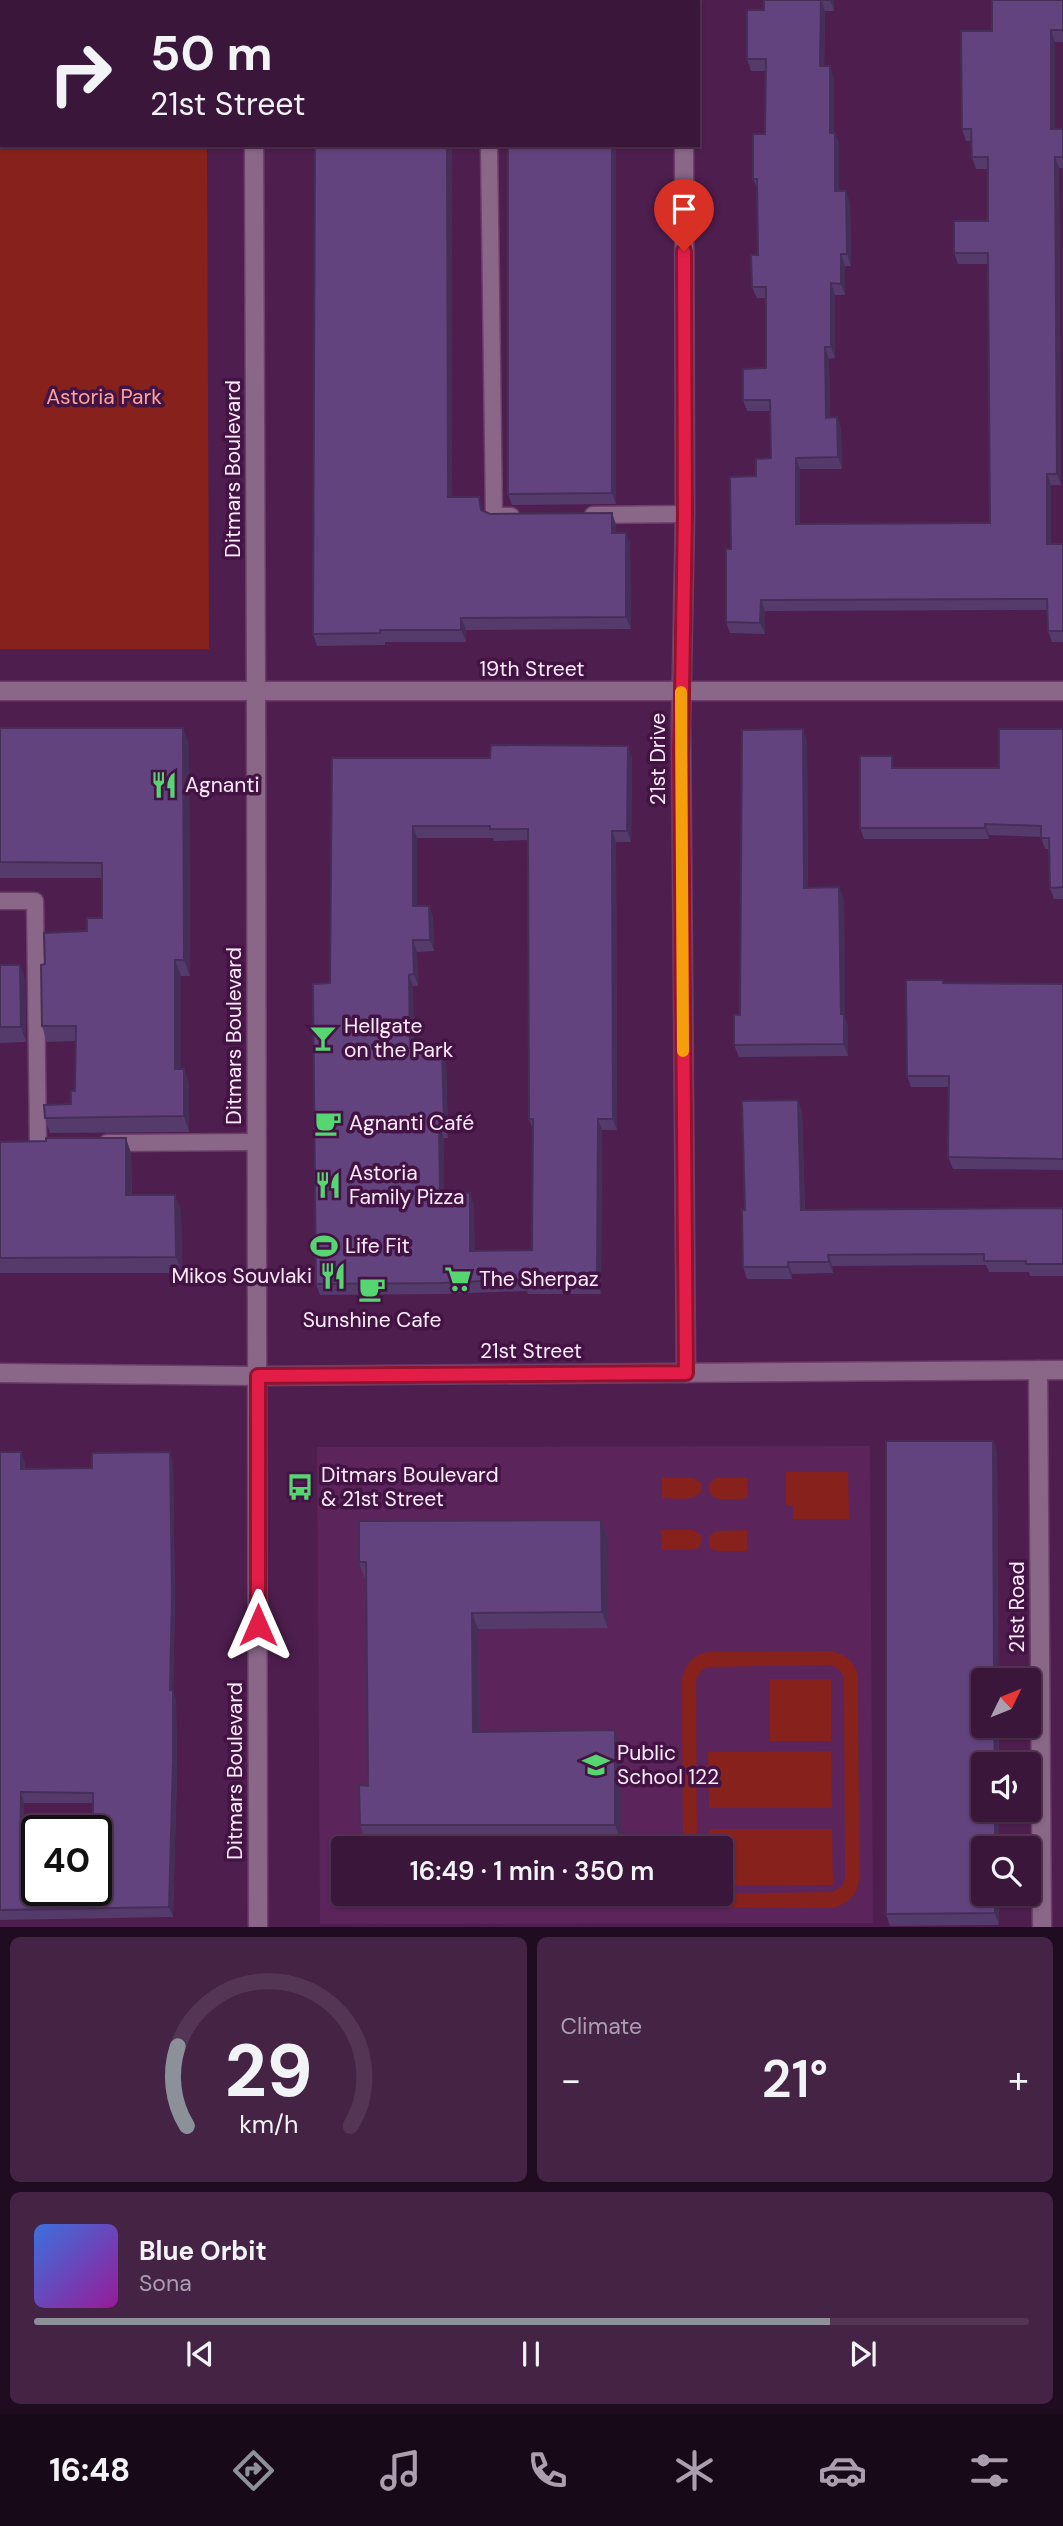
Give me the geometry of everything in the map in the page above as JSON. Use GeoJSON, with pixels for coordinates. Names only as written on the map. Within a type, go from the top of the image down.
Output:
{"type":"FeatureCollection","features":[{"type":"Feature","properties":{"kind":"street","name":"Ditmars Boulevard"},"geometry":{"type":"LineString","coordinates":[[254,147],[258,1927]]}},
{"type":"Feature","properties":{"kind":"street","name":"21st Drive"},"geometry":{"type":"LineString","coordinates":[[684,147],[685,514],[681,692],[686,1373]]}},
{"type":"Feature","properties":{"kind":"street","name":"19th Street"},"geometry":{"type":"LineString","coordinates":[[0,691],[1063,691]]}},
{"type":"Feature","properties":{"kind":"street","name":"21st Road"},"geometry":{"type":"LineString","coordinates":[[1038,1370],[1042,1927]]}},
{"type":"Feature","properties":{"kind":"street","name":"21st Street"},"geometry":{"type":"LineString","coordinates":[[0,1373],[258,1376],[1063,1370]]}},
{"type":"Feature","properties":{"kind":"lane"},"geometry":{"type":"LineString","coordinates":[[489,147],[494,516],[522,516]]}},
{"type":"Feature","properties":{"kind":"lane"},"geometry":{"type":"LineString","coordinates":[[577,515],[685,514]]}},
{"type":"Feature","properties":{"kind":"lane"},"geometry":{"type":"LineString","coordinates":[[0,901],[35,901],[39,1144]]}},
{"type":"Feature","properties":{"kind":"lane"},"geometry":{"type":"LineString","coordinates":[[92,1143],[257,1142]]}},
{"type":"Feature","properties":{"kind":"shaded area","name":"Public School 122"},"geometry":{"type":"Polygon","coordinates":[[[870,1446],[873,1923],[320,1924],[317,1447],[870,1446]]]}},
{"type":"Feature","properties":{"kind":"green space","name":"Astoria Park"},"geometry":{"type":"Polygon","coordinates":[[[0,147],[207,147],[209,649],[0,649],[0,147]]]}},
{"type":"Feature","properties":{"kind":"green space"},"geometry":{"type":"Polygon","coordinates":[[[786,1472],[848,1472],[849,1519],[793,1519],[793,1506],[786,1505],[786,1472]]]}},
{"type":"Feature","properties":{"kind":"green space"},"geometry":{"type":"Polygon","coordinates":[[[662,1478],[693,1478],[701,1483],[701,1490],[694,1497],[662,1498],[662,1478]]]}},
{"type":"Feature","properties":{"kind":"green space"},"geometry":{"type":"Polygon","coordinates":[[[716,1478],[747,1478],[748,1498],[728,1500],[711,1495],[709,1484],[716,1478]]]}},
{"type":"Feature","properties":{"kind":"green space"},"geometry":{"type":"Polygon","coordinates":[[[661,1530],[693,1530],[701,1535],[702,1541],[699,1547],[693,1550],[662,1550],[661,1530]]]}},
{"type":"Feature","properties":{"kind":"green space"},"geometry":{"type":"Polygon","coordinates":[[[747,1530],[747,1551],[717,1551],[710,1548],[709,1536],[716,1531],[747,1530]]]}},
{"type":"Feature","properties":{"kind":"green space"},"geometry":{"type":"Polygon","coordinates":[[[828,1651],[848,1658],[854,1666],[858,1676],[859,1880],[856,1891],[846,1902],[830,1908],[702,1906],[733,1906],[733,1893],[833,1892],[842,1886],[845,1878],[844,1679],[841,1671],[831,1665],[707,1667],[700,1672],[696,1680],[697,1836],[683,1836],[682,1679],[685,1669],[695,1657],[709,1652],[828,1651]]]}},
{"type":"Feature","properties":{"kind":"green space"},"geometry":{"type":"Polygon","coordinates":[[[769,1679],[831,1679],[831,1741],[770,1741],[769,1679]]]}},
{"type":"Feature","properties":{"kind":"green space"},"geometry":{"type":"Polygon","coordinates":[[[831,1751],[832,1808],[709,1808],[708,1752],[831,1751]]]}},
{"type":"Feature","properties":{"kind":"green space"},"geometry":{"type":"Polygon","coordinates":[[[709,1829],[832,1829],[833,1885],[733,1886],[733,1836],[709,1836],[709,1829]]]}},
{"type":"Feature","properties":{"kind":"building"},"geometry":{"type":"Polygon","coordinates":[[[764,0],[821,0],[820,66],[830,66],[830,133],[835,133],[835,191],[846,191],[847,254],[841,254],[841,284],[831,283],[831,347],[825,347],[826,418],[837,417],[838,457],[796,458],[796,524],[990,523],[988,253],[954,253],[954,221],[988,221],[988,157],[972,157],[971,129],[962,129],[961,31],[992,31],[992,0],[1063,0],[1063,30],[1051,30],[1051,129],[1063,129],[1063,157],[1055,157],[1057,474],[1047,474],[1047,544],[1063,544],[1063,631],[1048,631],[1047,599],[761,600],[760,623],[726,622],[726,549],[731,549],[730,477],[756,476],[756,459],[771,458],[770,400],[743,400],[743,369],[766,368],[766,287],[752,287],[751,255],[758,255],[757,179],[753,179],[753,134],[765,134],[766,59],[747,59],[747,10],[764,10],[764,0]]]}},
{"type":"Feature","properties":{"kind":"building"},"geometry":{"type":"Polygon","coordinates":[[[315,147],[447,147],[448,497],[479,497],[481,510],[490,514],[612,513],[612,533],[626,533],[626,617],[461,618],[461,630],[380,630],[380,633],[313,634],[315,147]]]}},
{"type":"Feature","properties":{"kind":"building"},"geometry":{"type":"Polygon","coordinates":[[[508,147],[612,147],[612,493],[508,494],[508,147]]]}},
{"type":"Feature","properties":{"kind":"building"},"geometry":{"type":"Polygon","coordinates":[[[0,728],[183,728],[184,960],[175,960],[175,1069],[184,1069],[184,1116],[45,1118],[44,1105],[71,1104],[71,1091],[75,1091],[76,1026],[42,1026],[41,965],[45,964],[44,933],[87,931],[87,918],[102,918],[102,863],[0,862],[0,728]]]}},
{"type":"Feature","properties":{"kind":"building"},"geometry":{"type":"Polygon","coordinates":[[[803,729],[804,888],[839,887],[844,1044],[734,1045],[734,1015],[740,1015],[742,730],[803,729]]]}},
{"type":"Feature","properties":{"kind":"building"},"geometry":{"type":"Polygon","coordinates":[[[999,729],[1063,729],[1063,887],[1050,888],[1049,838],[1041,838],[1041,826],[985,824],[985,828],[860,828],[860,756],[892,756],[892,768],[999,768],[999,729]]]}},
{"type":"Feature","properties":{"kind":"building"},"geometry":{"type":"Polygon","coordinates":[[[491,745],[628,746],[627,831],[612,831],[613,1119],[598,1119],[597,1282],[524,1282],[524,1279],[316,1284],[313,984],[330,983],[332,758],[490,758],[491,745]],[[413,826],[413,906],[429,906],[430,940],[413,940],[414,974],[409,975],[410,1048],[442,1047],[444,1127],[439,1126],[440,1193],[470,1193],[470,1251],[532,1250],[533,1119],[529,1119],[528,829],[490,829],[490,826],[413,826]]]}},
{"type":"Feature","properties":{"kind":"building"},"geometry":{"type":"Polygon","coordinates":[[[0,965],[20,965],[21,1027],[0,1027],[0,965]]]}},
{"type":"Feature","properties":{"kind":"building"},"geometry":{"type":"Polygon","coordinates":[[[906,980],[1063,984],[1063,1159],[948,1157],[949,1076],[907,1076],[906,980]]]}},
{"type":"Feature","properties":{"kind":"building"},"geometry":{"type":"Polygon","coordinates":[[[798,1100],[801,1210],[1063,1208],[1063,1264],[984,1261],[984,1254],[828,1255],[829,1262],[788,1262],[788,1267],[743,1267],[742,1210],[745,1210],[742,1101],[798,1100]]]}},
{"type":"Feature","properties":{"kind":"building"},"geometry":{"type":"Polygon","coordinates":[[[46,1138],[126,1138],[126,1195],[175,1195],[176,1257],[0,1258],[0,1142],[46,1141],[46,1138]]]}},
{"type":"Feature","properties":{"kind":"building"},"geometry":{"type":"Polygon","coordinates":[[[886,1441],[993,1441],[994,1668],[971,1668],[971,1738],[994,1738],[995,1752],[971,1752],[971,1822],[995,1822],[995,1836],[971,1836],[971,1906],[995,1906],[995,1913],[886,1914],[886,1441]]]}},
{"type":"Feature","properties":{"kind":"building"},"geometry":{"type":"Polygon","coordinates":[[[0,1452],[21,1452],[21,1469],[92,1468],[92,1453],[170,1452],[170,1690],[173,1690],[173,1762],[169,1907],[0,1910],[0,1452]]]}},
{"type":"Feature","properties":{"kind":"building"},"geometry":{"type":"Polygon","coordinates":[[[601,1520],[602,1612],[472,1613],[473,1732],[615,1730],[615,1825],[360,1825],[359,1785],[368,1786],[366,1562],[359,1562],[359,1521],[601,1520]]]}},
{"type":"Feature","properties":{"kind":"slow traffic"},"geometry":{"type":"LineString","coordinates":[[681,692],[683,1051]]}},
{"type":"Feature","properties":{"kind":"place","name":"Agnanti"},"geometry":{"type":"Point","coordinates":[164,785]}},
{"type":"Feature","properties":{"kind":"place","name":"Hellgate on the Park"},"geometry":{"type":"Point","coordinates":[323,1038]}},
{"type":"Feature","properties":{"kind":"place","name":"Agnanti Café"},"geometry":{"type":"Point","coordinates":[328,1123]}},
{"type":"Feature","properties":{"kind":"place","name":"Astoria Family Pizza"},"geometry":{"type":"Point","coordinates":[328,1185]}},
{"type":"Feature","properties":{"kind":"place","name":"Life Fit"},"geometry":{"type":"Point","coordinates":[324,1246]}},
{"type":"Feature","properties":{"kind":"place","name":"Mikos Souvlaki"},"geometry":{"type":"Point","coordinates":[333,1276]}},
{"type":"Feature","properties":{"kind":"place","name":"The Sherpaz"},"geometry":{"type":"Point","coordinates":[458,1279]}},
{"type":"Feature","properties":{"kind":"place","name":"Sunshine Cafe"},"geometry":{"type":"Point","coordinates":[372,1289]}},
{"type":"Feature","properties":{"kind":"place","name":"Ditmars Boulevard & 21st Street"},"geometry":{"type":"Point","coordinates":[300,1487]}},
{"type":"Feature","properties":{"kind":"place","name":"Public School 122"},"geometry":{"type":"Point","coordinates":[596,1765]}},
{"type":"Feature","properties":{"kind":"route"},"geometry":{"type":"LineString","coordinates":[[258,1625],[258,1376],[686,1373],[681,855],[685,514],[684,251]]}}]}
